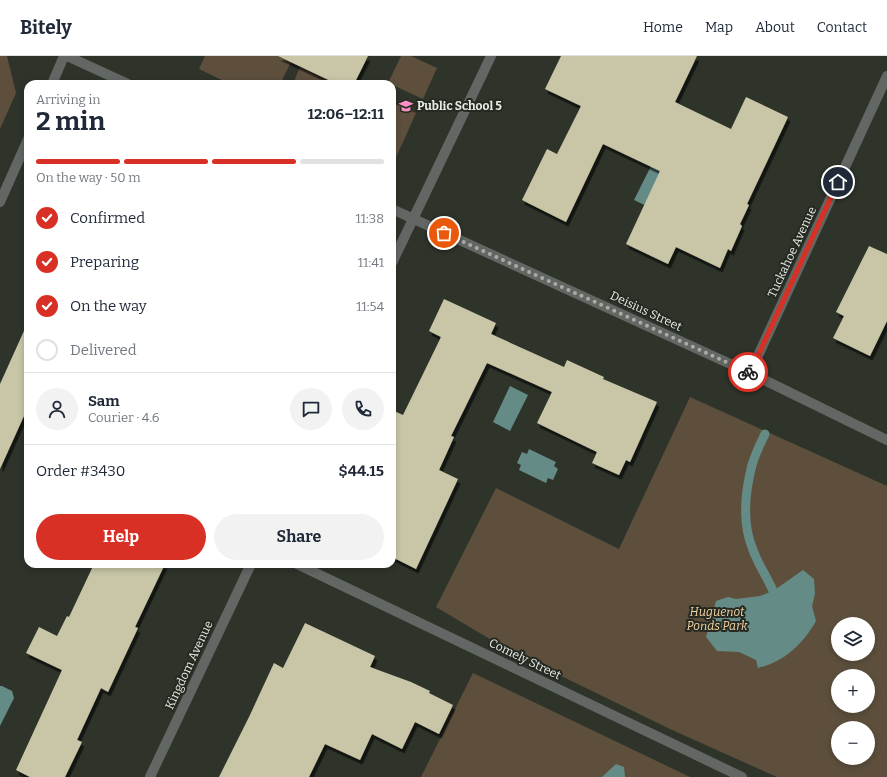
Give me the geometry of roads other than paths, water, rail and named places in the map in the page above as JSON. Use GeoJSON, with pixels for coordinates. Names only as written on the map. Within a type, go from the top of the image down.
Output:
{"type":"FeatureCollection","features":[{"type":"Feature","properties":{"kind":"street"},"geometry":{"type":"LineString","coordinates":[[54,80],[66,56],[119,80]]}},
{"type":"Feature","properties":{"kind":"street"},"geometry":{"type":"LineString","coordinates":[[396,254],[491,56]]}},
{"type":"Feature","properties":{"kind":"street","name":"Tuckahoe Avenue"},"geometry":{"type":"LineString","coordinates":[[750,373],[887,76]]}},
{"type":"Feature","properties":{"kind":"street"},"geometry":{"type":"LineString","coordinates":[[0,202],[24,148]]}},
{"type":"Feature","properties":{"kind":"street","name":"Deisius Street"},"geometry":{"type":"LineString","coordinates":[[396,211],[750,373],[887,440]]}},
{"type":"Feature","properties":{"kind":"street","name":"Kingdom Avenue"},"geometry":{"type":"LineString","coordinates":[[150,777],[249,568]]}},
{"type":"Feature","properties":{"kind":"street","name":"Comely Street"},"geometry":{"type":"LineString","coordinates":[[304,568],[742,777]]}},
{"type":"Feature","properties":{"kind":"water"},"geometry":{"type":"Polygon","coordinates":[[[653,162],[674,172],[655,210],[634,200],[653,162]]]}},
{"type":"Feature","properties":{"kind":"water"},"geometry":{"type":"Polygon","coordinates":[[[510,386],[528,395],[510,431],[493,422],[510,386]]]}},
{"type":"Feature","properties":{"kind":"water"},"geometry":{"type":"Polygon","coordinates":[[[529,449],[556,462],[554,466],[558,469],[553,480],[548,478],[546,483],[519,470],[521,465],[517,463],[522,452],[527,454],[529,449]]]}},
{"type":"Feature","properties":{"kind":"water"},"geometry":{"type":"Polygon","coordinates":[[[803,570],[814,579],[815,594],[812,606],[816,621],[805,637],[792,651],[776,661],[758,668],[756,660],[739,652],[717,651],[706,637],[716,601],[728,597],[736,599],[760,596],[773,591],[803,570]]]}},
{"type":"Feature","properties":{"kind":"water"},"geometry":{"type":"Polygon","coordinates":[[[0,686],[12,691],[14,698],[0,726],[0,686]]]}},
{"type":"Feature","properties":{"kind":"water"},"geometry":{"type":"Polygon","coordinates":[[[616,764],[624,767],[625,777],[602,777],[616,764]]]}},
{"type":"Feature","properties":{"kind":"waterway"},"geometry":{"type":"LineString","coordinates":[[765,434],[752,465],[746,497],[746,519],[747,530],[753,550],[773,591]]}},
{"type":"Feature","properties":{"kind":"place","name":"Public School 5"},"geometry":{"type":"Point","coordinates":[406,106]}},
{"type":"Feature","properties":{"kind":"park label","name":"Huguenot Ponds Park"},"geometry":{"type":"Point","coordinates":[717,619]}}]}
